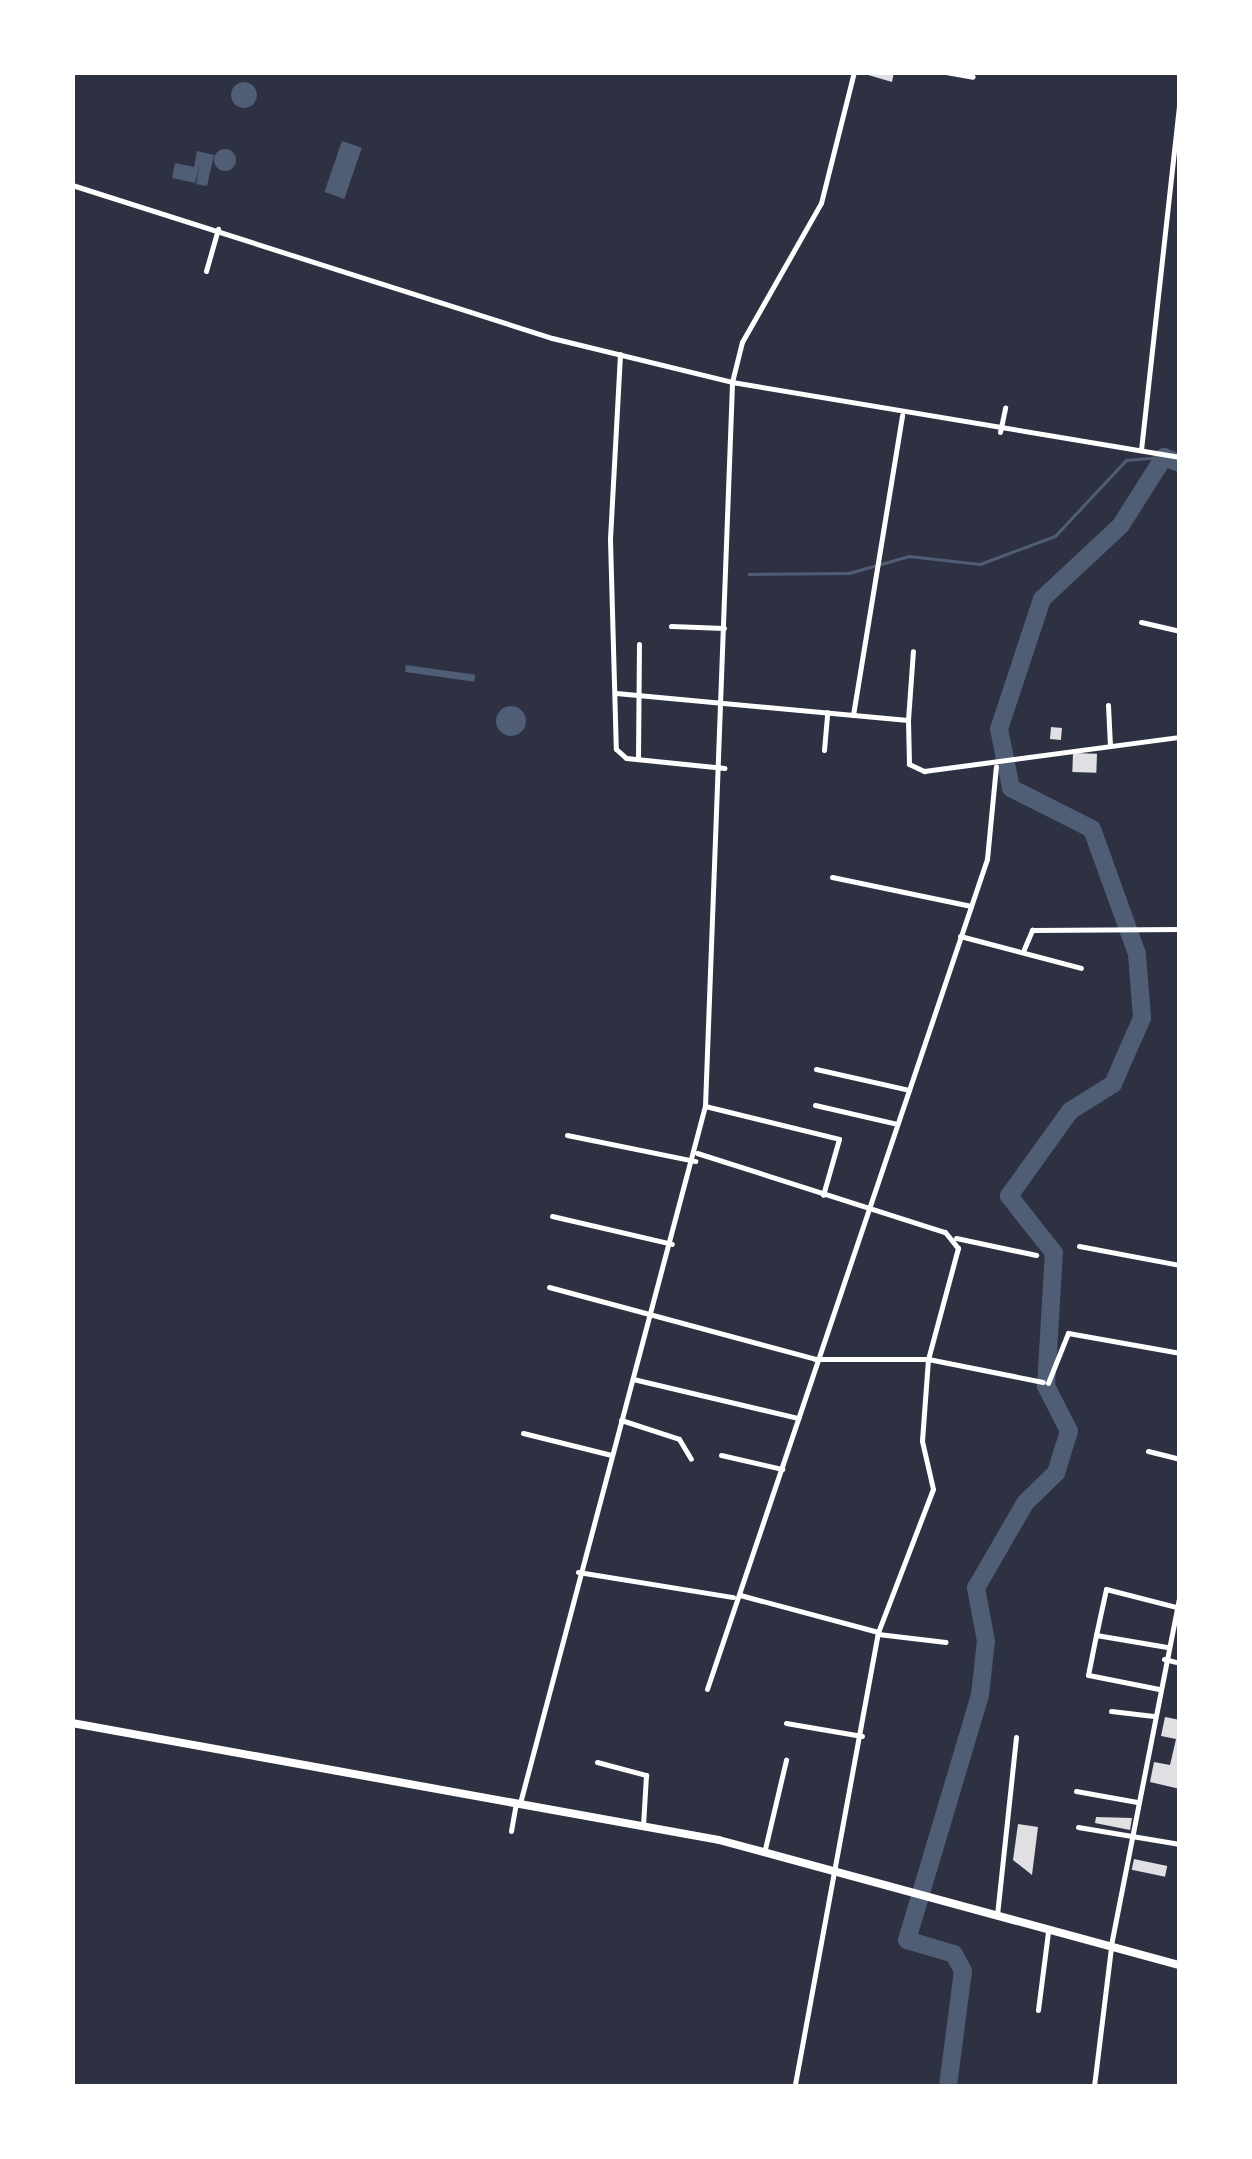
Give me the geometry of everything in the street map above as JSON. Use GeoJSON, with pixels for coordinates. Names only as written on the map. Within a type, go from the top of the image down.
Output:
{"type":"FeatureCollection","features":[{"type":"Feature","properties":{"kind":"main road"},"geometry":{"type":"LineString","coordinates":[[72,1723],[643,1825],[909,1889],[997,1918],[1180,1965]]}},
{"type":"Feature","properties":{"kind":"street"},"geometry":{"type":"LineString","coordinates":[[511,1831],[578,1572],[696,1157],[705,1106],[724,768],[732,382],[742,342],[821,203],[854,72]]}},
{"type":"Feature","properties":{"kind":"street"},"geometry":{"type":"LineString","coordinates":[[946,72],[972,77]]}},
{"type":"Feature","properties":{"kind":"street"},"geometry":{"type":"LineString","coordinates":[[1141,450],[1180,94]]}},
{"type":"Feature","properties":{"kind":"street"},"geometry":{"type":"LineString","coordinates":[[72,186],[620,354],[732,382],[1000,432],[1180,457]]}},
{"type":"Feature","properties":{"kind":"street"},"geometry":{"type":"LineString","coordinates":[[206,271],[218,229]]}},
{"type":"Feature","properties":{"kind":"street"},"geometry":{"type":"LineString","coordinates":[[620,354],[610,540],[616,750],[638,758],[724,768]]}},
{"type":"Feature","properties":{"kind":"street"},"geometry":{"type":"LineString","coordinates":[[1000,432],[1005,408]]}},
{"type":"Feature","properties":{"kind":"street"},"geometry":{"type":"LineString","coordinates":[[853,714],[902,414]]}},
{"type":"Feature","properties":{"kind":"street"},"geometry":{"type":"LineString","coordinates":[[1141,622],[1180,631]]}},
{"type":"Feature","properties":{"kind":"street"},"geometry":{"type":"LineString","coordinates":[[671,626],[724,628]]}},
{"type":"Feature","properties":{"kind":"street"},"geometry":{"type":"LineString","coordinates":[[638,758],[639,644]]}},
{"type":"Feature","properties":{"kind":"street"},"geometry":{"type":"LineString","coordinates":[[912,652],[908,720],[914,770],[999,765],[1180,737]]}},
{"type":"Feature","properties":{"kind":"street"},"geometry":{"type":"LineString","coordinates":[[616,694],[725,700],[908,720]]}},
{"type":"Feature","properties":{"kind":"street"},"geometry":{"type":"LineString","coordinates":[[1108,706],[1110,746]]}},
{"type":"Feature","properties":{"kind":"street"},"geometry":{"type":"LineString","coordinates":[[824,750],[827,712]]}},
{"type":"Feature","properties":{"kind":"street"},"geometry":{"type":"LineString","coordinates":[[708,1690],[971,906],[994,830],[999,765]]}},
{"type":"Feature","properties":{"kind":"street"},"geometry":{"type":"LineString","coordinates":[[832,877],[971,906]]}},
{"type":"Feature","properties":{"kind":"street"},"geometry":{"type":"LineString","coordinates":[[1024,949],[1030,930],[1180,929]]}},
{"type":"Feature","properties":{"kind":"street"},"geometry":{"type":"LineString","coordinates":[[960,936],[1024,949],[1081,968]]}},
{"type":"Feature","properties":{"kind":"street"},"geometry":{"type":"LineString","coordinates":[[816,1069],[909,1090]]}},
{"type":"Feature","properties":{"kind":"street"},"geometry":{"type":"LineString","coordinates":[[815,1105],[897,1124]]}},
{"type":"Feature","properties":{"kind":"street"},"geometry":{"type":"LineString","coordinates":[[705,1106],[838,1139],[823,1195]]}},
{"type":"Feature","properties":{"kind":"street"},"geometry":{"type":"LineString","coordinates":[[567,1135],[696,1157],[956,1238],[1036,1255]]}},
{"type":"Feature","properties":{"kind":"street"},"geometry":{"type":"LineString","coordinates":[[552,1216],[672,1244]]}},
{"type":"Feature","properties":{"kind":"street"},"geometry":{"type":"LineString","coordinates":[[794,2086],[838,1874],[878,1633],[933,1489],[922,1440],[928,1359],[959,1261],[956,1238]]}},
{"type":"Feature","properties":{"kind":"street"},"geometry":{"type":"LineString","coordinates":[[1078,1246],[1180,1266]]}},
{"type":"Feature","properties":{"kind":"street"},"geometry":{"type":"LineString","coordinates":[[549,1288],[650,1320],[816,1359],[928,1359],[1046,1382],[1068,1333],[1180,1354]]}},
{"type":"Feature","properties":{"kind":"street"},"geometry":{"type":"LineString","coordinates":[[633,1379],[798,1418]]}},
{"type":"Feature","properties":{"kind":"street"},"geometry":{"type":"LineString","coordinates":[[621,1420],[679,1440],[692,1459]]}},
{"type":"Feature","properties":{"kind":"street"},"geometry":{"type":"LineString","coordinates":[[523,1433],[611,1455]]}},
{"type":"Feature","properties":{"kind":"street"},"geometry":{"type":"LineString","coordinates":[[1148,1452],[1180,1459]]}},
{"type":"Feature","properties":{"kind":"street"},"geometry":{"type":"LineString","coordinates":[[721,1455],[782,1469]]}},
{"type":"Feature","properties":{"kind":"street"},"geometry":{"type":"LineString","coordinates":[[578,1572],[737,1596],[878,1633],[946,1642]]}},
{"type":"Feature","properties":{"kind":"street"},"geometry":{"type":"LineString","coordinates":[[1159,1689],[1088,1674],[1106,1589],[1176,1607]]}},
{"type":"Feature","properties":{"kind":"street"},"geometry":{"type":"LineString","coordinates":[[1094,2086],[1111,1948],[1180,1592]]}},
{"type":"Feature","properties":{"kind":"street"},"geometry":{"type":"LineString","coordinates":[[1096,1636],[1167,1647]]}},
{"type":"Feature","properties":{"kind":"street"},"geometry":{"type":"LineString","coordinates":[[1164,1660],[1180,1663]]}},
{"type":"Feature","properties":{"kind":"street"},"geometry":{"type":"LineString","coordinates":[[1111,1711],[1154,1716]]}},
{"type":"Feature","properties":{"kind":"street"},"geometry":{"type":"LineString","coordinates":[[786,1723],[862,1736]]}},
{"type":"Feature","properties":{"kind":"street"},"geometry":{"type":"LineString","coordinates":[[997,1918],[1016,1737]]}},
{"type":"Feature","properties":{"kind":"street"},"geometry":{"type":"LineString","coordinates":[[764,1853],[786,1760]]}},
{"type":"Feature","properties":{"kind":"street"},"geometry":{"type":"LineString","coordinates":[[597,1762],[644,1772],[643,1825]]}},
{"type":"Feature","properties":{"kind":"street"},"geometry":{"type":"LineString","coordinates":[[1076,1791],[1138,1802]]}},
{"type":"Feature","properties":{"kind":"street"},"geometry":{"type":"LineString","coordinates":[[1078,1827],[1180,1844]]}},
{"type":"Feature","properties":{"kind":"street"},"geometry":{"type":"LineString","coordinates":[[1038,2010],[1048,1932]]}},
{"type":"Feature","properties":{"kind":"water"},"geometry":{"type":"Polygon","coordinates":[[[244,82],[253,86],[257,95],[253,104],[244,108],[235,104],[231,95],[235,86],[244,82]]]}},
{"type":"Feature","properties":{"kind":"water"},"geometry":{"type":"Polygon","coordinates":[[[342,141],[362,148],[344,199],[324,192],[342,141]]]}},
{"type":"Feature","properties":{"kind":"water"},"geometry":{"type":"Polygon","coordinates":[[[225,149],[233,152],[233,168],[225,171],[217,168],[214,160],[217,152],[225,149]]]}},
{"type":"Feature","properties":{"kind":"water"},"geometry":{"type":"Polygon","coordinates":[[[197,151],[214,155],[207,186],[196,184],[200,165],[195,183],[172,178],[175,163],[194,167],[197,151]]]}},
{"type":"Feature","properties":{"kind":"water"},"geometry":{"type":"Polygon","coordinates":[[[406,665],[475,675],[474,682],[405,672],[406,665]]]}},
{"type":"Feature","properties":{"kind":"water"},"geometry":{"type":"Polygon","coordinates":[[[511,706],[521,711],[526,721],[521,731],[511,736],[501,731],[496,721],[501,711],[511,706]]]}},
{"type":"Feature","properties":{"kind":"building"},"geometry":{"type":"Polygon","coordinates":[[[858,72],[894,72],[892,82],[858,72]]]}},
{"type":"Feature","properties":{"kind":"building"},"geometry":{"type":"Polygon","coordinates":[[[1051,727],[1062,728],[1061,740],[1050,739],[1051,727]]]}},
{"type":"Feature","properties":{"kind":"building"},"geometry":{"type":"Polygon","coordinates":[[[1073,753],[1097,754],[1096,773],[1072,772],[1073,753]]]}},
{"type":"Feature","properties":{"kind":"building"},"geometry":{"type":"Polygon","coordinates":[[[1165,1717],[1180,1720],[1180,1789],[1150,1782],[1154,1762],[1170,1765],[1176,1739],[1161,1736],[1165,1717]]]}},
{"type":"Feature","properties":{"kind":"building"},"geometry":{"type":"Polygon","coordinates":[[[1096,1817],[1132,1818],[1130,1830],[1095,1823],[1096,1817]]]}},
{"type":"Feature","properties":{"kind":"building"},"geometry":{"type":"Polygon","coordinates":[[[1018,1824],[1038,1827],[1032,1875],[1013,1860],[1018,1824]]]}},
{"type":"Feature","properties":{"kind":"building"},"geometry":{"type":"Polygon","coordinates":[[[1134,1859],[1167,1866],[1165,1877],[1132,1870],[1134,1859]]]}},
{"type":"Feature","properties":{"kind":"waterway"},"geometry":{"type":"LineString","coordinates":[[749,574],[849,573],[909,556],[980,564],[1055,536],[1126,460],[1164,457]]}},
{"type":"Feature","properties":{"kind":"waterway"},"geometry":{"type":"LineString","coordinates":[[948,2086],[963,1971],[954,1954],[907,1940],[980,1695],[986,1641],[976,1588],[1025,1503],[1056,1473],[1069,1431],[1046,1386],[1054,1253],[1009,1196],[1070,1111],[1113,1084],[1142,1018],[1137,954],[1092,829],[1011,788],[999,729],[1042,599],[1121,525],[1164,457],[1180,463]]}}]}
